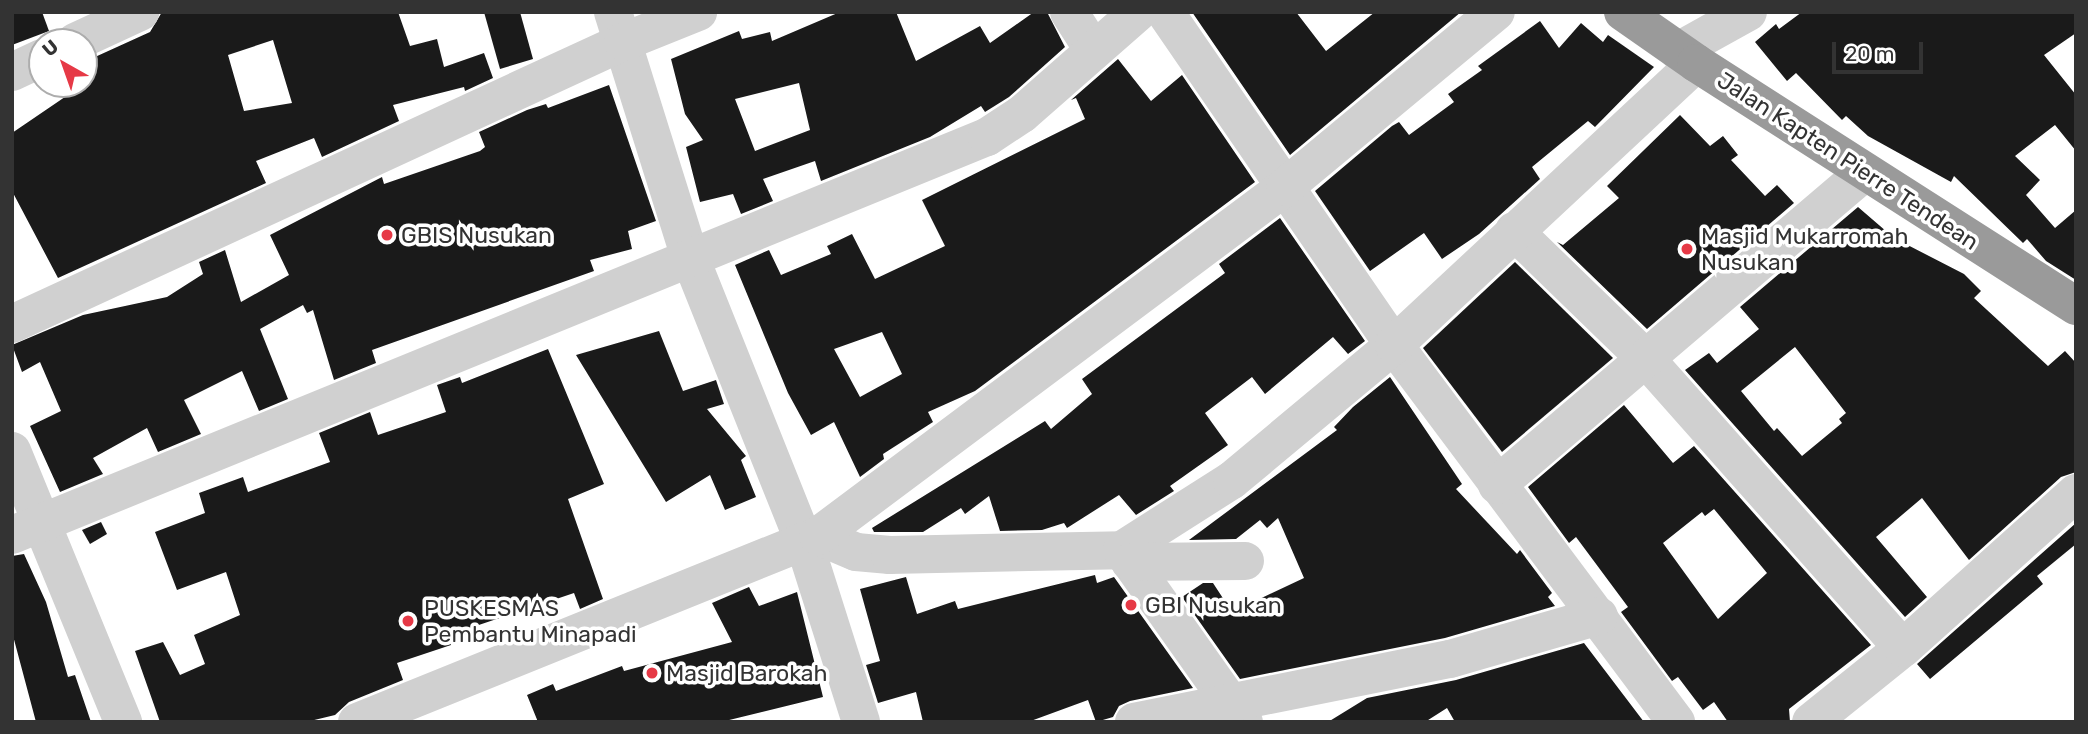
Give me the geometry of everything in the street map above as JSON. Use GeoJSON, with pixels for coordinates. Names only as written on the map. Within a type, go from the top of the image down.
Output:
{"type":"FeatureCollection","features":[{"type":"Feature","properties":{"kind":"highway","name":"Jalan Kapten Pierre Tendean"},"geometry":{"type":"LineString","coordinates":[[1623,12],[1687,57],[2076,306]]}},
{"type":"Feature","properties":{"kind":"street"},"geometry":{"type":"LineString","coordinates":[[98,31],[140,12]]}},
{"type":"Feature","properties":{"kind":"street"},"geometry":{"type":"LineString","coordinates":[[12,324],[618,27],[698,12]]}},
{"type":"Feature","properties":{"kind":"street"},"geometry":{"type":"LineString","coordinates":[[1069,12],[1094,51]]}},
{"type":"Feature","properties":{"kind":"street"},"geometry":{"type":"LineString","coordinates":[[26,530],[988,137],[1022,114],[1138,12]]}},
{"type":"Feature","properties":{"kind":"street"},"geometry":{"type":"LineString","coordinates":[[1165,12],[1394,345],[1676,722]]}},
{"type":"Feature","properties":{"kind":"street"},"geometry":{"type":"LineString","coordinates":[[357,722],[810,538],[1285,187],[1496,12]]}},
{"type":"Feature","properties":{"kind":"street"},"geometry":{"type":"LineString","coordinates":[[1126,556],[1232,480],[1394,345],[1514,231],[1687,57],[1748,12]]}},
{"type":"Feature","properties":{"kind":"street"},"geometry":{"type":"LineString","coordinates":[[618,27],[690,257],[810,538],[861,722]]}},
{"type":"Feature","properties":{"kind":"street"},"geometry":{"type":"LineString","coordinates":[[12,72],[28,65]]}},
{"type":"Feature","properties":{"kind":"street"},"geometry":{"type":"LineString","coordinates":[[1497,485],[1865,172]]}},
{"type":"Feature","properties":{"kind":"street"},"geometry":{"type":"LineString","coordinates":[[1514,231],[1647,360],[1903,648]]}},
{"type":"Feature","properties":{"kind":"street"},"geometry":{"type":"LineString","coordinates":[[12,451],[26,530],[123,722]]}},
{"type":"Feature","properties":{"kind":"street"},"geometry":{"type":"LineString","coordinates":[[1811,722],[1903,648],[2076,494]]}},
{"type":"Feature","properties":{"kind":"street"},"geometry":{"type":"LineString","coordinates":[[810,538],[856,552],[890,555],[1126,556],[1245,561]]}},
{"type":"Feature","properties":{"kind":"street"},"geometry":{"type":"LineString","coordinates":[[1126,556],[1238,713]]}},
{"type":"Feature","properties":{"kind":"street"},"geometry":{"type":"LineString","coordinates":[[1134,722],[1238,713],[1450,659],[1599,616]]}},
{"type":"Feature","properties":{"kind":"building"},"geometry":{"type":"Polygon","coordinates":[[[12,12],[42,12],[48,28],[28,28],[28,39],[12,45],[12,12]]]}},
{"type":"Feature","properties":{"kind":"building"},"geometry":{"type":"Polygon","coordinates":[[[162,12],[398,12],[410,46],[437,39],[444,67],[484,53],[493,78],[465,91],[464,87],[393,105],[399,121],[322,157],[314,138],[256,161],[266,183],[58,278],[12,191],[12,133],[63,98],[98,98],[98,56],[150,32],[162,12]],[[273,40],[228,55],[244,111],[292,103],[273,40]]]}},
{"type":"Feature","properties":{"kind":"building"},"geometry":{"type":"Polygon","coordinates":[[[484,12],[520,12],[533,59],[500,69],[484,12]]]}},
{"type":"Feature","properties":{"kind":"building"},"geometry":{"type":"Polygon","coordinates":[[[840,12],[896,12],[916,61],[980,26],[990,43],[1034,12],[1047,12],[1065,47],[1009,97],[985,112],[981,106],[930,137],[821,181],[815,161],[763,179],[773,201],[741,214],[733,194],[700,202],[686,147],[703,140],[685,114],[671,59],[739,31],[742,39],[770,32],[772,41],[840,12]],[[799,83],[735,99],[755,151],[810,130],[799,83]]]}},
{"type":"Feature","properties":{"kind":"building"},"geometry":{"type":"Polygon","coordinates":[[[1192,12],[1296,12],[1326,51],[1375,12],[1461,12],[1290,155],[1192,12]]]}},
{"type":"Feature","properties":{"kind":"building"},"geometry":{"type":"Polygon","coordinates":[[[1802,12],[2076,12],[2076,33],[2044,55],[2076,95],[2076,151],[2055,125],[2015,156],[2040,180],[2026,195],[2055,228],[2076,210],[2076,280],[2046,261],[2027,239],[2023,243],[1954,176],[1951,182],[1868,136],[1846,116],[1842,120],[1796,73],[1787,81],[1755,42],[1776,24],[1779,29],[1802,12]]]}},
{"type":"Feature","properties":{"kind":"building"},"geometry":{"type":"Polygon","coordinates":[[[1540,21],[1559,48],[1581,23],[1603,42],[1608,35],[1654,67],[1595,127],[1588,121],[1532,167],[1540,179],[1479,234],[1442,259],[1424,233],[1370,271],[1315,191],[1392,126],[1399,122],[1409,135],[1454,102],[1448,94],[1482,70],[1478,66],[1540,21]]]}},
{"type":"Feature","properties":{"kind":"building"},"geometry":{"type":"Polygon","coordinates":[[[1118,59],[1151,101],[1182,75],[1255,182],[975,391],[928,412],[933,422],[883,454],[884,459],[860,477],[834,422],[811,435],[788,393],[735,265],[769,250],[781,275],[831,254],[827,246],[852,234],[875,279],[945,246],[922,200],[1085,119],[1076,98],[1071,100],[1118,59]],[[882,332],[834,349],[860,397],[902,374],[882,332]]]}},
{"type":"Feature","properties":{"kind":"building"},"geometry":{"type":"Polygon","coordinates":[[[609,85],[656,221],[628,231],[632,249],[590,260],[594,271],[372,350],[376,363],[334,380],[313,310],[307,313],[303,305],[260,329],[288,399],[259,411],[242,371],[184,400],[201,434],[158,452],[147,428],[93,458],[103,474],[60,492],[30,426],[61,411],[40,362],[22,372],[12,345],[83,315],[167,297],[203,274],[199,262],[225,250],[241,302],[289,275],[270,235],[382,177],[384,184],[480,151],[485,147],[479,132],[527,110],[546,104],[548,108],[609,85]]]}},
{"type":"Feature","properties":{"kind":"building"},"geometry":{"type":"Polygon","coordinates":[[[1680,115],[1710,146],[1723,136],[1738,155],[1731,160],[1765,196],[1777,185],[1794,203],[1647,329],[1557,242],[1563,245],[1619,198],[1607,186],[1680,115]]]}},
{"type":"Feature","properties":{"kind":"building"},"geometry":{"type":"Polygon","coordinates":[[[1858,207],[1894,238],[1964,274],[1981,291],[1974,298],[2048,366],[2065,351],[2076,363],[2076,472],[2061,477],[1969,560],[1922,498],[1876,537],[1927,597],[1905,617],[1685,370],[1709,353],[1717,363],[1759,329],[1740,307],[1858,207]],[[1795,347],[1741,391],[1774,431],[1777,428],[1802,456],[1842,423],[1839,419],[1846,413],[1795,347]]]}},
{"type":"Feature","properties":{"kind":"building"},"geometry":{"type":"Polygon","coordinates":[[[1280,218],[1365,341],[1348,354],[1333,337],[1265,394],[1252,377],[1205,413],[1228,445],[1170,486],[1174,491],[1136,515],[1119,495],[1067,528],[1064,523],[1042,530],[1000,531],[989,496],[965,514],[961,508],[923,532],[874,532],[872,528],[1045,421],[1051,429],[1092,394],[1082,379],[1225,273],[1219,264],[1280,218]]]}},
{"type":"Feature","properties":{"kind":"building"},"geometry":{"type":"Polygon","coordinates":[[[1515,262],[1613,358],[1502,452],[1423,348],[1515,262]]]}},
{"type":"Feature","properties":{"kind":"building"},"geometry":{"type":"Polygon","coordinates":[[[659,331],[683,391],[716,380],[724,404],[707,409],[746,456],[741,460],[756,497],[725,510],[710,475],[666,502],[576,355],[659,331]]]}},
{"type":"Feature","properties":{"kind":"building"},"geometry":{"type":"Polygon","coordinates":[[[548,349],[604,484],[568,499],[603,599],[580,609],[574,593],[449,635],[451,645],[397,663],[403,680],[349,702],[335,715],[306,722],[160,722],[135,651],[163,642],[180,675],[205,664],[194,635],[240,615],[226,572],[177,590],[155,532],[205,513],[199,493],[243,477],[248,492],[330,462],[319,433],[370,412],[378,435],[446,412],[437,385],[460,377],[462,383],[548,349]]]}},
{"type":"Feature","properties":{"kind":"building"},"geometry":{"type":"Polygon","coordinates":[[[1390,377],[1462,484],[1456,489],[1517,554],[1520,550],[1552,593],[1548,597],[1555,606],[1445,638],[1240,679],[1182,597],[1203,583],[1213,583],[1232,612],[1304,578],[1278,518],[1267,528],[1260,520],[1236,539],[1189,540],[1337,430],[1334,427],[1353,407],[1390,377]]]}},
{"type":"Feature","properties":{"kind":"building"},"geometry":{"type":"Polygon","coordinates":[[[1624,405],[1673,463],[1694,446],[1871,645],[1789,709],[1790,722],[1728,722],[1714,702],[1703,710],[1678,677],[1672,681],[1621,612],[1628,607],[1576,537],[1569,543],[1528,487],[1624,405]],[[1714,509],[1705,516],[1702,512],[1663,543],[1718,619],[1767,573],[1714,509]]]}},
{"type":"Feature","properties":{"kind":"building"},"geometry":{"type":"Polygon","coordinates":[[[101,522],[107,534],[90,544],[82,530],[101,522]]]}},
{"type":"Feature","properties":{"kind":"building"},"geometry":{"type":"Polygon","coordinates":[[[2076,523],[2076,544],[2037,576],[2043,584],[1930,679],[1917,664],[2076,523]]]}},
{"type":"Feature","properties":{"kind":"building"},"geometry":{"type":"Polygon","coordinates":[[[24,554],[46,602],[68,677],[75,675],[91,722],[36,722],[12,632],[12,556],[24,554]]]}},
{"type":"Feature","properties":{"kind":"building"},"geometry":{"type":"Polygon","coordinates":[[[1095,575],[1097,583],[1114,577],[1193,688],[1130,701],[1119,706],[1113,717],[1096,722],[1088,700],[1028,722],[923,722],[916,692],[878,703],[866,665],[880,661],[860,589],[906,577],[917,614],[955,601],[958,609],[1095,575]]]}},
{"type":"Feature","properties":{"kind":"building"},"geometry":{"type":"Polygon","coordinates":[[[749,587],[759,606],[797,592],[823,697],[721,722],[538,722],[527,695],[553,684],[556,691],[622,666],[624,671],[732,642],[712,603],[749,587]]]}},
{"type":"Feature","properties":{"kind":"building"},"geometry":{"type":"Polygon","coordinates":[[[1584,643],[1644,722],[1455,722],[1447,708],[1425,722],[1328,722],[1367,698],[1456,680],[1584,643]]]}},
{"type":"Feature","properties":{"kind":"place","name":"GBIS Nusukan"},"geometry":{"type":"Point","coordinates":[387,235]}},
{"type":"Feature","properties":{"kind":"place","name":"Masjid Mukarromah Nusukan"},"geometry":{"type":"Point","coordinates":[1687,249]}},
{"type":"Feature","properties":{"kind":"place","name":"GBI Nusukan"},"geometry":{"type":"Point","coordinates":[1131,605]}},
{"type":"Feature","properties":{"kind":"place","name":"PUSKESMAS Pembantu Minapadi"},"geometry":{"type":"Point","coordinates":[408,621]}},
{"type":"Feature","properties":{"kind":"place","name":"Masjid Barokah"},"geometry":{"type":"Point","coordinates":[652,673]}}]}
